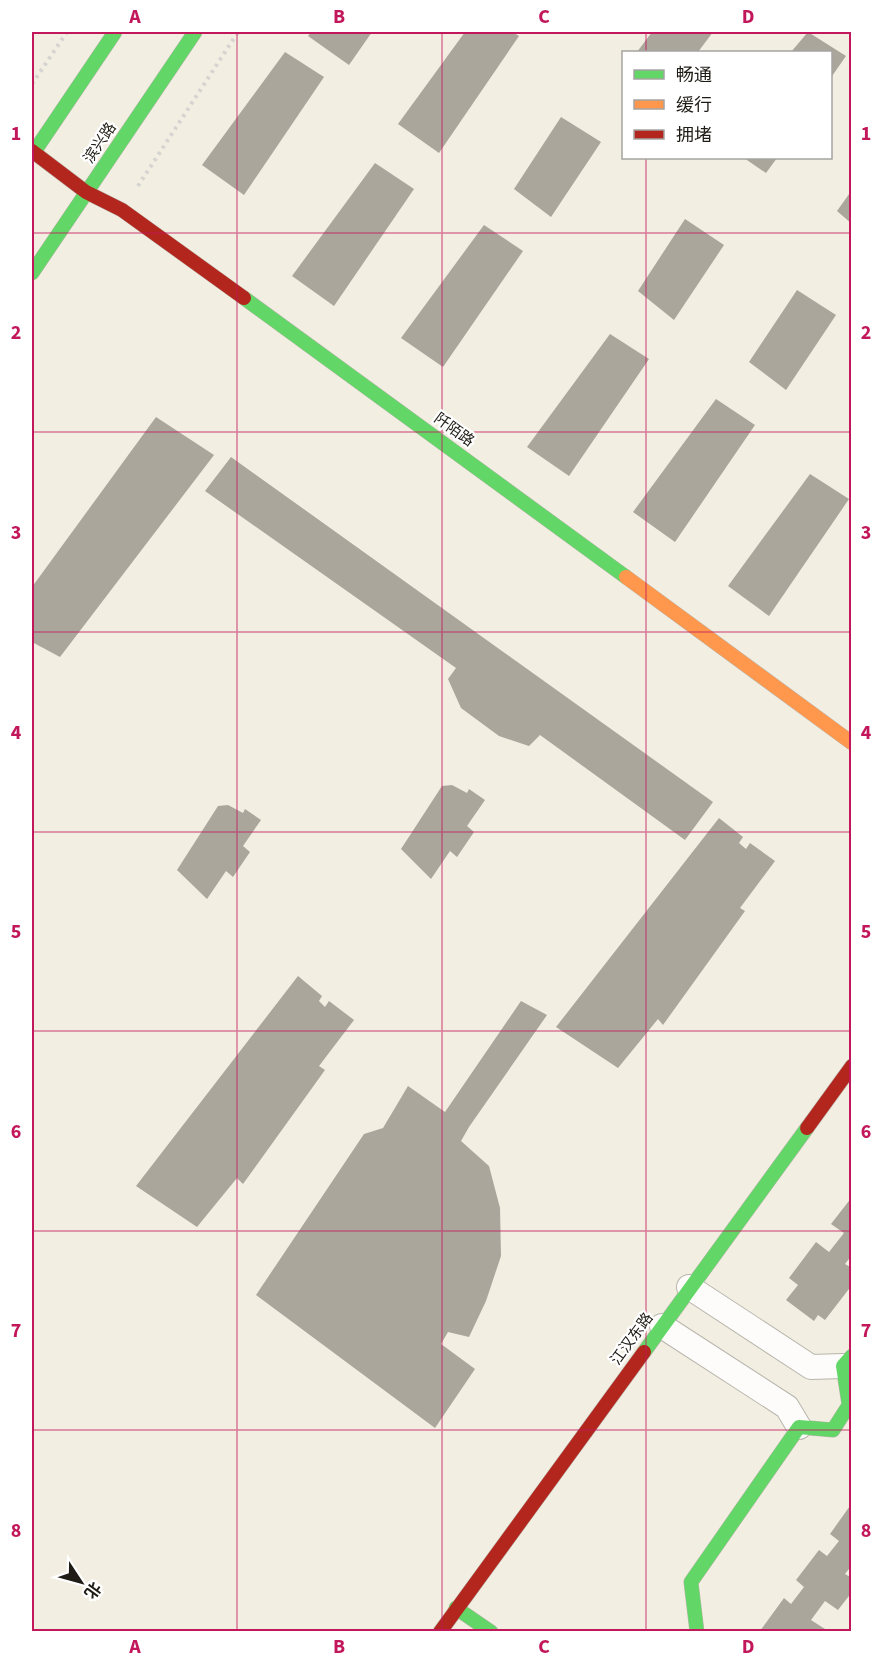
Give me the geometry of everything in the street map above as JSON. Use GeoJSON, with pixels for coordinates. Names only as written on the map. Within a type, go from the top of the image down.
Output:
{"type":"FeatureCollection","features":[{"type":"Feature","properties":{"kind":"street"},"geometry":{"type":"LineString","coordinates":[[32,153],[114,32]]}},
{"type":"Feature","properties":{"kind":"street","name":"滨兴路"},"geometry":{"type":"LineString","coordinates":[[32,273],[195,32]]}},
{"type":"Feature","properties":{"kind":"street","name":"阡陌路"},"geometry":{"type":"LineString","coordinates":[[32,153],[86,192],[122,210],[852,743]]}},
{"type":"Feature","properties":{"kind":"street","name":"江汉东路"},"geometry":{"type":"LineString","coordinates":[[440,1632],[852,1066]]}},
{"type":"Feature","properties":{"kind":"street"},"geometry":{"type":"LineString","coordinates":[[689,1287],[811,1367],[848,1361],[849,1405],[833,1430],[799,1427]]}},
{"type":"Feature","properties":{"kind":"street"},"geometry":{"type":"LineString","coordinates":[[662,1326],[787,1407],[799,1427]]}},
{"type":"Feature","properties":{"kind":"street"},"geometry":{"type":"LineString","coordinates":[[697,1632],[691,1582],[799,1427]]}},
{"type":"Feature","properties":{"kind":"street"},"geometry":{"type":"LineString","coordinates":[[456,1608],[491,1632]]}},
{"type":"Feature","properties":{"kind":"path"},"geometry":{"type":"LineString","coordinates":[[32,84],[67,32]]}},
{"type":"Feature","properties":{"kind":"path"},"geometry":{"type":"LineString","coordinates":[[122,210],[238,32]]}},
{"type":"Feature","properties":{"kind":"building"},"geometry":{"type":"Polygon","coordinates":[[[311,32],[372,32],[349,65],[308,36],[311,32]]]}},
{"type":"Feature","properties":{"kind":"building"},"geometry":{"type":"Polygon","coordinates":[[[465,32],[512,32],[519,36],[439,153],[398,124],[465,32]]]}},
{"type":"Feature","properties":{"kind":"building"},"geometry":{"type":"Polygon","coordinates":[[[652,32],[713,32],[699,51],[638,51],[652,32]]]}},
{"type":"Feature","properties":{"kind":"building"},"geometry":{"type":"Polygon","coordinates":[[[808,32],[846,56],[832,76],[832,51],[792,51],[808,32]]]}},
{"type":"Feature","properties":{"kind":"building"},"geometry":{"type":"Polygon","coordinates":[[[285,52],[324,77],[244,195],[202,165],[285,52]]]}},
{"type":"Feature","properties":{"kind":"building"},"geometry":{"type":"Polygon","coordinates":[[[561,117],[601,142],[551,217],[514,189],[561,117]]]}},
{"type":"Feature","properties":{"kind":"building"},"geometry":{"type":"Polygon","coordinates":[[[745,159],[776,159],[766,173],[745,159]]]}},
{"type":"Feature","properties":{"kind":"building"},"geometry":{"type":"Polygon","coordinates":[[[375,163],[414,189],[334,306],[292,276],[375,163]]]}},
{"type":"Feature","properties":{"kind":"building"},"geometry":{"type":"Polygon","coordinates":[[[852,190],[852,224],[837,211],[852,190]]]}},
{"type":"Feature","properties":{"kind":"building"},"geometry":{"type":"Polygon","coordinates":[[[685,219],[724,245],[674,320],[638,291],[685,219]]]}},
{"type":"Feature","properties":{"kind":"building"},"geometry":{"type":"Polygon","coordinates":[[[484,225],[523,251],[443,367],[401,338],[484,225]]]}},
{"type":"Feature","properties":{"kind":"building"},"geometry":{"type":"Polygon","coordinates":[[[797,290],[836,315],[786,390],[749,362],[797,290]]]}},
{"type":"Feature","properties":{"kind":"building"},"geometry":{"type":"Polygon","coordinates":[[[610,334],[649,359],[569,476],[527,447],[610,334]]]}},
{"type":"Feature","properties":{"kind":"building"},"geometry":{"type":"Polygon","coordinates":[[[716,399],[755,425],[675,542],[633,512],[716,399]]]}},
{"type":"Feature","properties":{"kind":"building"},"geometry":{"type":"Polygon","coordinates":[[[156,417],[214,455],[60,657],[32,642],[32,587],[156,417]]]}},
{"type":"Feature","properties":{"kind":"building"},"geometry":{"type":"Polygon","coordinates":[[[231,457],[713,802],[685,840],[540,735],[529,746],[499,736],[461,708],[448,679],[456,668],[205,491],[231,457]]]}},
{"type":"Feature","properties":{"kind":"building"},"geometry":{"type":"Polygon","coordinates":[[[810,474],[849,499],[769,616],[728,586],[810,474]]]}},
{"type":"Feature","properties":{"kind":"building"},"geometry":{"type":"Polygon","coordinates":[[[452,785],[467,793],[469,789],[485,800],[467,826],[474,832],[457,857],[450,851],[431,879],[401,849],[442,786],[452,785]]]}},
{"type":"Feature","properties":{"kind":"building"},"geometry":{"type":"Polygon","coordinates":[[[228,805],[243,813],[245,809],[261,820],[243,846],[250,852],[233,877],[226,871],[207,899],[177,870],[218,806],[228,805]]]}},
{"type":"Feature","properties":{"kind":"building"},"geometry":{"type":"Polygon","coordinates":[[[719,818],[743,837],[739,843],[746,849],[750,843],[775,861],[740,908],[745,911],[663,1025],[658,1019],[618,1068],[556,1027],[719,818]]]}},
{"type":"Feature","properties":{"kind":"building"},"geometry":{"type":"Polygon","coordinates":[[[298,976],[322,996],[319,1001],[325,1007],[329,1001],[354,1020],[319,1066],[325,1070],[243,1184],[237,1178],[197,1227],[136,1186],[298,976]]]}},
{"type":"Feature","properties":{"kind":"building"},"geometry":{"type":"Polygon","coordinates":[[[521,1001],[547,1015],[461,1141],[489,1166],[500,1208],[501,1256],[486,1301],[469,1337],[448,1332],[441,1344],[475,1369],[435,1428],[256,1295],[364,1134],[383,1128],[408,1086],[445,1112],[521,1001]]]}},
{"type":"Feature","properties":{"kind":"building"},"geometry":{"type":"Polygon","coordinates":[[[852,1197],[852,1255],[845,1264],[852,1268],[852,1285],[825,1320],[818,1315],[814,1321],[786,1300],[798,1285],[789,1278],[816,1242],[829,1252],[844,1233],[831,1224],[852,1197]]]}},
{"type":"Feature","properties":{"kind":"building"},"geometry":{"type":"Polygon","coordinates":[[[852,1503],[852,1565],[845,1574],[852,1578],[852,1592],[838,1610],[825,1601],[811,1620],[825,1629],[823,1632],[760,1631],[784,1598],[791,1604],[804,1587],[796,1580],[819,1550],[827,1556],[839,1541],[830,1534],[852,1503]]]}},
{"type":"Feature","properties":{"kind":"traffic: fast"},"geometry":{"type":"LineString","coordinates":[[32,155],[115,32]]}},
{"type":"Feature","properties":{"kind":"traffic: fast"},"geometry":{"type":"LineString","coordinates":[[32,273],[195,32]]}},
{"type":"Feature","properties":{"kind":"traffic: fast"},"geometry":{"type":"LineString","coordinates":[[244,298],[626,577]]}},
{"type":"Feature","properties":{"kind":"traffic: fast"},"geometry":{"type":"LineString","coordinates":[[644,1352],[807,1128]]}},
{"type":"Feature","properties":{"kind":"traffic: fast"},"geometry":{"type":"LineString","coordinates":[[697,1632],[691,1582],[799,1427],[833,1430],[849,1405],[843,1366],[852,1356]]}},
{"type":"Feature","properties":{"kind":"traffic: fast"},"geometry":{"type":"LineString","coordinates":[[456,1608],[491,1632]]}},
{"type":"Feature","properties":{"kind":"traffic: slow"},"geometry":{"type":"LineString","coordinates":[[626,577],[852,743]]}},
{"type":"Feature","properties":{"kind":"traffic: jam"},"geometry":{"type":"LineString","coordinates":[[32,151],[86,192],[122,210],[244,298]]}},
{"type":"Feature","properties":{"kind":"traffic: jam"},"geometry":{"type":"LineString","coordinates":[[807,1128],[852,1066]]}},
{"type":"Feature","properties":{"kind":"traffic: jam"},"geometry":{"type":"LineString","coordinates":[[440,1632],[644,1352]]}}]}
